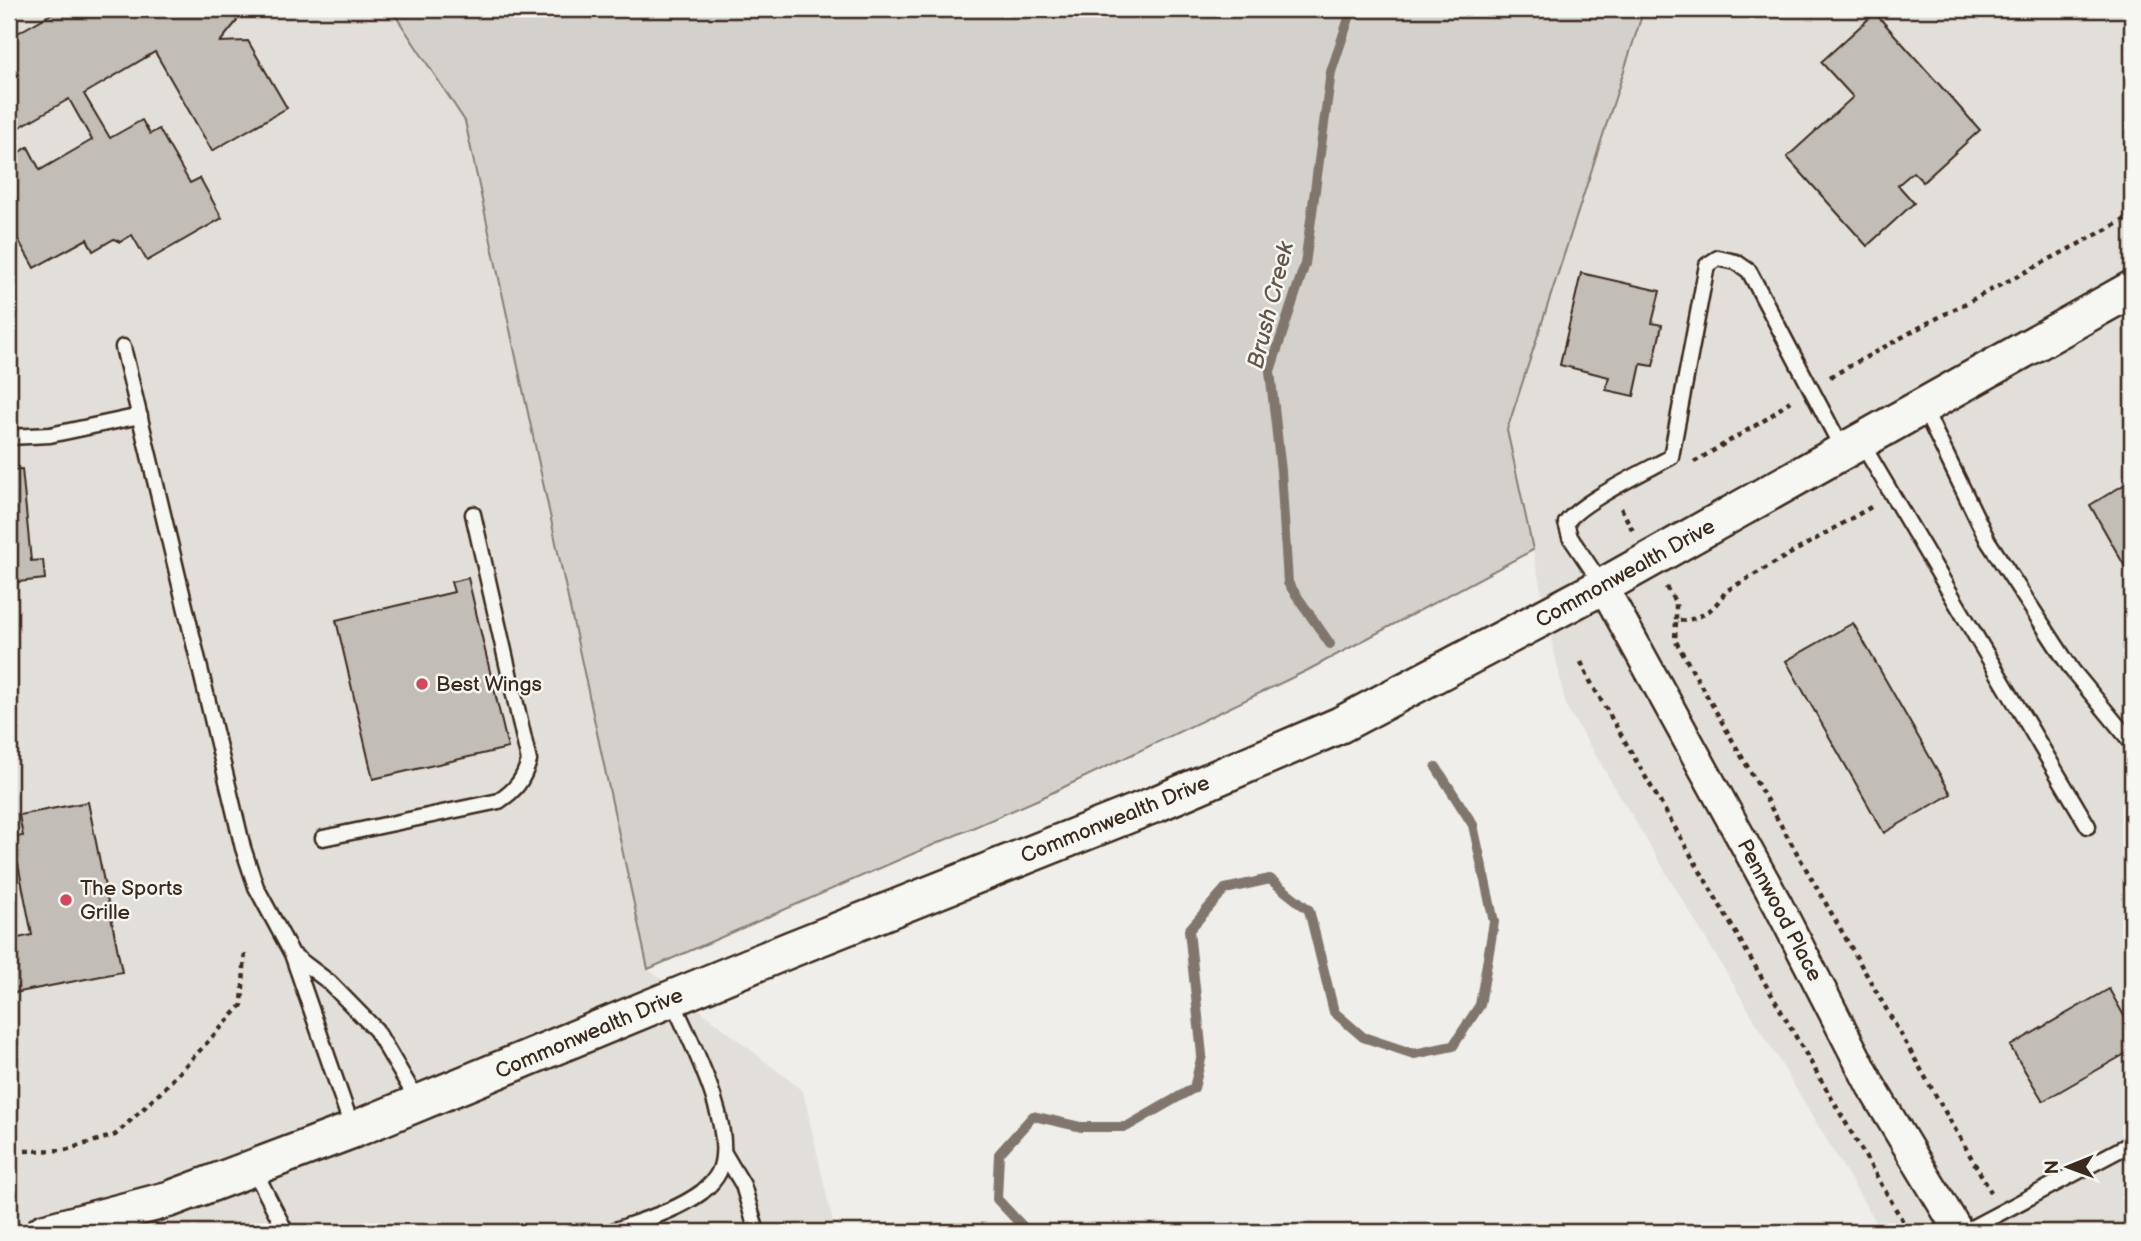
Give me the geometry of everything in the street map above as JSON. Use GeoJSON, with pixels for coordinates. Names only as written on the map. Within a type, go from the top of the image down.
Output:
{"type":"FeatureCollection","features":[{"type":"Feature","properties":{"kind":"street","name":"Commonwealth Drive"},"geometry":{"type":"LineString","coordinates":[[44,1232],[170,1199],[353,1130],[671,998],[1156,804],[1339,725],[1603,586],[2132,289]]}},
{"type":"Feature","properties":{"kind":"street","name":"Pennwood Place"},"geometry":{"type":"LineString","coordinates":[[1603,586],[1778,905],[1871,1086],[1961,1232]]}},
{"type":"Feature","properties":{"kind":"lane"},"geometry":{"type":"LineString","coordinates":[[1603,586],[1570,537],[1566,523],[1572,515],[1592,502],[1671,457],[1707,265],[1718,258],[1736,262],[1749,271],[1852,447],[2088,825]]}},
{"type":"Feature","properties":{"kind":"lane"},"geometry":{"type":"LineString","coordinates":[[123,346],[243,848],[256,887],[292,954],[353,1130]]}},
{"type":"Feature","properties":{"kind":"lane"},"geometry":{"type":"LineString","coordinates":[[1923,407],[1988,541],[2072,670],[2132,743]]}},
{"type":"Feature","properties":{"kind":"lane"},"geometry":{"type":"LineString","coordinates":[[9,437],[60,433],[140,416]]}},
{"type":"Feature","properties":{"kind":"lane"},"geometry":{"type":"LineString","coordinates":[[323,838],[499,801],[513,792],[523,779],[529,761],[473,514]]}},
{"type":"Feature","properties":{"kind":"lane"},"geometry":{"type":"LineString","coordinates":[[292,954],[329,982],[376,1031],[419,1103]]}},
{"type":"Feature","properties":{"kind":"lane"},"geometry":{"type":"LineString","coordinates":[[609,1232],[682,1205],[704,1191],[719,1173],[724,1153],[723,1135],[715,1101],[671,998]]}},
{"type":"Feature","properties":{"kind":"lane"},"geometry":{"type":"LineString","coordinates":[[1961,1232],[2132,1143]]}},
{"type":"Feature","properties":{"kind":"lane"},"geometry":{"type":"LineString","coordinates":[[724,1153],[743,1185],[757,1232]]}},
{"type":"Feature","properties":{"kind":"lane"},"geometry":{"type":"LineString","coordinates":[[253,1168],[286,1232]]}},
{"type":"Feature","properties":{"kind":"path"},"geometry":{"type":"LineString","coordinates":[[1871,506],[1726,591],[1715,608],[1690,621],[1676,621],[1675,640],[2003,1211]]}},
{"type":"Feature","properties":{"kind":"path"},"geometry":{"type":"LineString","coordinates":[[1581,662],[1909,1232]]}},
{"type":"Feature","properties":{"kind":"path"},"geometry":{"type":"LineString","coordinates":[[25,1152],[65,1150],[115,1135],[159,1094],[242,1005],[245,950]]}},
{"type":"Feature","properties":{"kind":"shaded area"},"geometry":{"type":"Polygon","coordinates":[[[9,9],[391,9],[465,121],[648,969],[803,1091],[835,1232],[9,1232],[9,9]]]}},
{"type":"Feature","properties":{"kind":"shaded area"},"geometry":{"type":"Polygon","coordinates":[[[391,9],[1644,9],[1507,430],[1533,550],[1308,670],[1039,799],[648,969],[465,121],[391,9]]]}},
{"type":"Feature","properties":{"kind":"shaded area"},"geometry":{"type":"Polygon","coordinates":[[[1644,9],[2132,9],[2132,1232],[1882,1232],[1566,706],[1507,430],[1644,9]]]}},
{"type":"Feature","properties":{"kind":"building"},"geometry":{"type":"Polygon","coordinates":[[[60,9],[231,9],[237,21],[220,42],[248,41],[287,108],[212,151],[155,52],[84,94],[110,138],[142,120],[150,134],[159,129],[190,183],[200,178],[222,218],[147,261],[132,235],[120,242],[114,239],[93,251],[87,239],[34,268],[9,223],[9,158],[28,147],[40,170],[92,140],[69,99],[9,133],[9,38],[60,9]]]}},
{"type":"Feature","properties":{"kind":"building"},"geometry":{"type":"Polygon","coordinates":[[[1875,13],[1980,130],[1923,182],[1913,172],[1898,185],[1914,203],[1867,246],[1787,157],[1853,97],[1821,62],[1875,13]]]}},
{"type":"Feature","properties":{"kind":"building"},"geometry":{"type":"Polygon","coordinates":[[[1581,273],[1660,291],[1652,323],[1662,325],[1653,366],[1641,364],[1634,396],[1606,390],[1609,377],[1560,365],[1581,273]]]}},
{"type":"Feature","properties":{"kind":"building"},"geometry":{"type":"Polygon","coordinates":[[[22,469],[31,561],[43,560],[45,579],[9,583],[9,470],[22,469]]]}},
{"type":"Feature","properties":{"kind":"building"},"geometry":{"type":"Polygon","coordinates":[[[2132,480],[2132,579],[2090,505],[2132,480]]]}},
{"type":"Feature","properties":{"kind":"building","name":"Best Wings"},"geometry":{"type":"Polygon","coordinates":[[[468,578],[508,748],[373,779],[336,620],[454,592],[451,582],[468,578]]]}},
{"type":"Feature","properties":{"kind":"building"},"geometry":{"type":"Polygon","coordinates":[[[1853,623],[1951,794],[1884,833],[1786,661],[1853,623]]]}},
{"type":"Feature","properties":{"kind":"building","name":"The Sports Grille"},"geometry":{"type":"Polygon","coordinates":[[[88,802],[122,972],[14,993],[9,964],[9,940],[32,935],[18,864],[9,865],[9,838],[23,836],[19,815],[88,802]]]}},
{"type":"Feature","properties":{"kind":"building"},"geometry":{"type":"Polygon","coordinates":[[[2109,989],[2132,1030],[2132,1050],[2043,1101],[2010,1046],[2109,989]]]}},
{"type":"Feature","properties":{"kind":"waterway","name":"Brush Creek"},"geometry":{"type":"LineString","coordinates":[[1330,644],[1288,583],[1281,471],[1270,371],[1305,264],[1331,72],[1352,9]]}},
{"type":"Feature","properties":{"kind":"waterway","name":"Brush Creek"},"geometry":{"type":"LineString","coordinates":[[1028,1232],[997,1199],[999,1154],[1033,1116],[1081,1127],[1126,1127],[1194,1088],[1202,1055],[1189,930],[1225,889],[1270,879],[1309,910],[1334,1012],[1363,1037],[1414,1054],[1453,1046],[1480,1005],[1494,922],[1473,825],[1436,767]]}},
{"type":"Feature","properties":{"kind":"place","name":"Best Wings"},"geometry":{"type":"Point","coordinates":[422,684]}},
{"type":"Feature","properties":{"kind":"place","name":"The Sports Grille"},"geometry":{"type":"Point","coordinates":[66,900]}}]}
